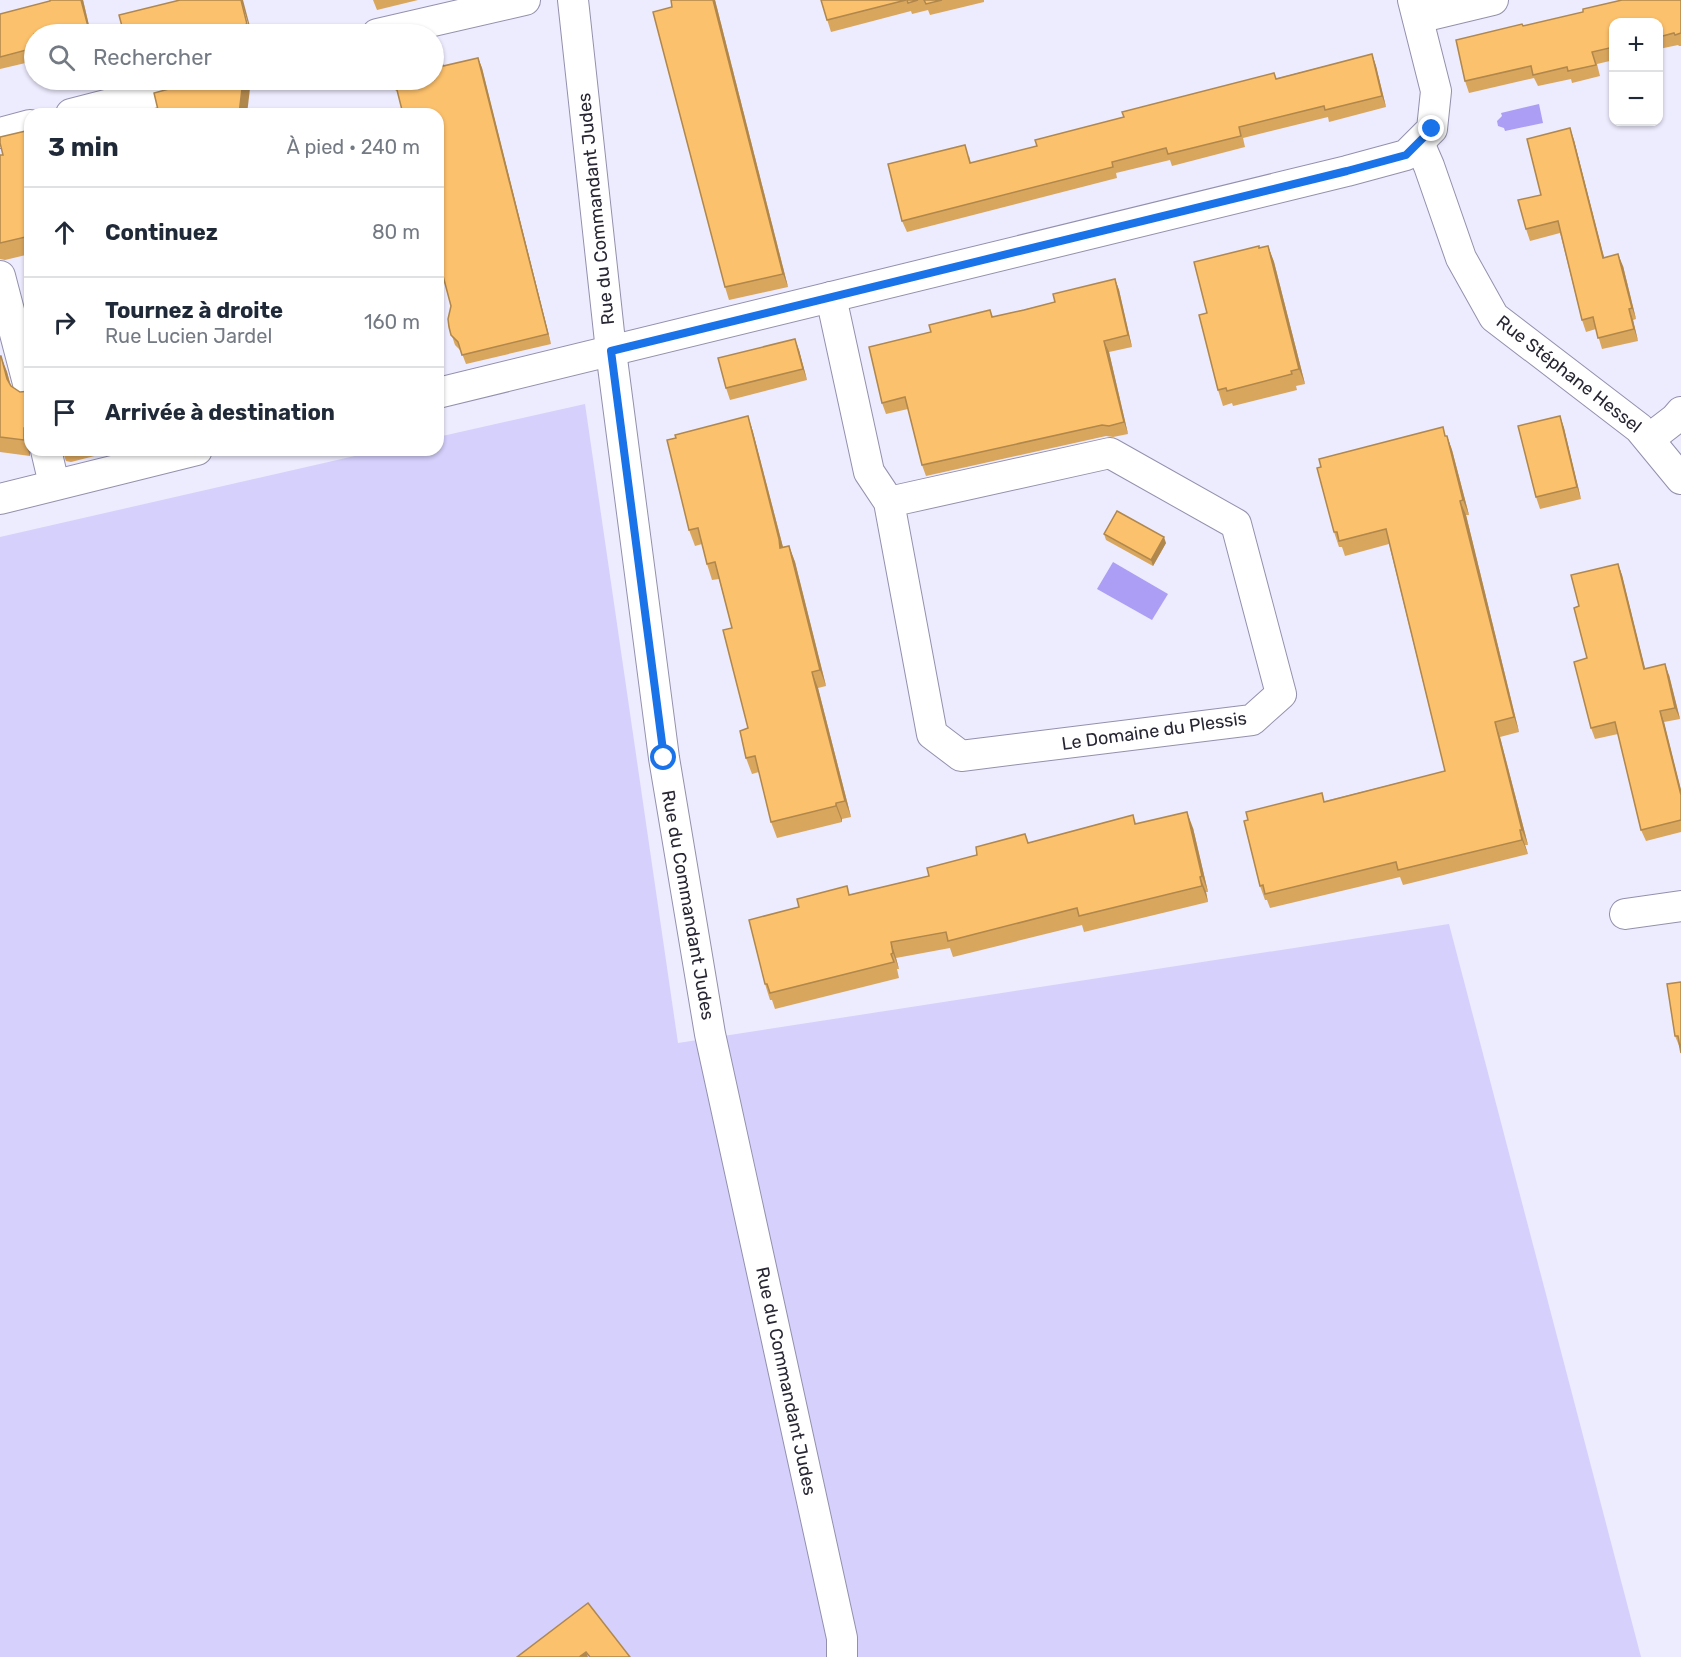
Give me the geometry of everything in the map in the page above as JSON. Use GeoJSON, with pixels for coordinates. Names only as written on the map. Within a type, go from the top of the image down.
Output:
{"type":"FeatureCollection","features":[{"type":"Feature","properties":{"kind":"street"},"geometry":{"type":"LineString","coordinates":[[421,24],[525,0]]}},
{"type":"Feature","properties":{"kind":"street","name":"Rue du Commandant Judes"},"geometry":{"type":"LineString","coordinates":[[573,0],[611,351],[664,758],[710,1034],[842,1638],[842,1657]]}},
{"type":"Feature","properties":{"kind":"street"},"geometry":{"type":"LineString","coordinates":[[444,392],[1406,155],[1432,129],[1436,91],[1416,9],[1493,0]]}},
{"type":"Feature","properties":{"kind":"street"},"geometry":{"type":"LineString","coordinates":[[94,108],[164,90]]}},
{"type":"Feature","properties":{"kind":"street"},"geometry":{"type":"LineString","coordinates":[[0,133],[24,127]]}},
{"type":"Feature","properties":{"kind":"street","name":"Rue Stéphane Hessel"},"geometry":{"type":"LineString","coordinates":[[1419,143],[1461,258],[1494,317],[1639,428],[1681,479]]}},
{"type":"Feature","properties":{"kind":"street"},"geometry":{"type":"LineString","coordinates":[[0,276],[24,367]]}},
{"type":"Feature","properties":{"kind":"street","name":"Le Domaine du Plessis"},"geometry":{"type":"LineString","coordinates":[[831,297],[869,472],[889,502],[932,734],[961,756],[1252,720],[1281,694],[1236,524],[1110,453],[889,502]]}},
{"type":"Feature","properties":{"kind":"street","name":"Rue Stéphane Hessel"},"geometry":{"type":"LineString","coordinates":[[1649,439],[1681,412]]}},
{"type":"Feature","properties":{"kind":"street"},"geometry":{"type":"LineString","coordinates":[[47,456],[54,484]]}},
{"type":"Feature","properties":{"kind":"street"},"geometry":{"type":"LineString","coordinates":[[0,498],[172,456]]}},
{"type":"Feature","properties":{"kind":"street"},"geometry":{"type":"LineString","coordinates":[[1625,914],[1681,906]]}},
{"type":"Feature","properties":{"kind":"shaded area"},"geometry":{"type":"Polygon","coordinates":[[[1539,104],[1543,123],[1505,131],[1504,128],[1498,126],[1497,121],[1502,116],[1501,113],[1539,104]]]}},
{"type":"Feature","properties":{"kind":"shaded area"},"geometry":{"type":"Polygon","coordinates":[[[585,404],[678,1043],[1449,924],[1641,1657],[0,1657],[0,537],[355,456],[444,456],[444,436],[585,404]]]}},
{"type":"Feature","properties":{"kind":"shaded area"},"geometry":{"type":"Polygon","coordinates":[[[1113,562],[1168,594],[1152,620],[1097,589],[1113,562]]]}},
{"type":"Feature","properties":{"kind":"building"},"geometry":{"type":"Polygon","coordinates":[[[81,0],[87,24],[24,24],[24,51],[0,57],[0,14],[50,1],[81,0]]]}},
{"type":"Feature","properties":{"kind":"building"},"geometry":{"type":"Polygon","coordinates":[[[180,0],[241,0],[247,24],[121,24],[119,15],[180,0]]]}},
{"type":"Feature","properties":{"kind":"building"},"geometry":{"type":"Polygon","coordinates":[[[671,0],[713,0],[783,274],[725,287],[653,12],[672,7],[671,0]]]}},
{"type":"Feature","properties":{"kind":"building"},"geometry":{"type":"Polygon","coordinates":[[[821,0],[906,0],[827,20],[821,0]]]}},
{"type":"Feature","properties":{"kind":"building"},"geometry":{"type":"Polygon","coordinates":[[[924,0],[942,0],[926,4],[924,0]]]}},
{"type":"Feature","properties":{"kind":"building"},"geometry":{"type":"Polygon","coordinates":[[[1622,0],[1681,0],[1681,33],[1663,36],[1663,18],[1609,18],[1609,48],[1592,52],[1596,65],[1568,71],[1567,67],[1533,75],[1531,66],[1465,81],[1456,40],[1583,12],[1583,9],[1622,0]]]}},
{"type":"Feature","properties":{"kind":"building"},"geometry":{"type":"Polygon","coordinates":[[[1372,54],[1382,96],[1325,110],[1324,106],[1239,127],[1241,136],[1168,154],[1166,148],[1112,162],[1113,167],[902,221],[888,164],[965,145],[970,163],[1037,146],[1035,140],[1124,117],[1122,112],[1274,73],[1276,79],[1372,54]]]}},
{"type":"Feature","properties":{"kind":"building"},"geometry":{"type":"Polygon","coordinates":[[[478,58],[548,334],[462,355],[458,342],[451,335],[449,327],[451,306],[444,280],[444,108],[402,108],[397,90],[444,90],[444,66],[478,58]]]}},
{"type":"Feature","properties":{"kind":"building"},"geometry":{"type":"Polygon","coordinates":[[[165,90],[242,90],[240,108],[158,108],[154,93],[165,90]]]}},
{"type":"Feature","properties":{"kind":"building"},"geometry":{"type":"Polygon","coordinates":[[[1570,128],[1603,258],[1618,254],[1632,308],[1629,309],[1634,329],[1598,338],[1593,317],[1582,320],[1558,221],[1526,229],[1518,200],[1541,195],[1527,139],[1570,128]]]}},
{"type":"Feature","properties":{"kind":"building"},"geometry":{"type":"Polygon","coordinates":[[[24,131],[24,237],[0,243],[0,155],[3,155],[0,137],[24,131]]]}},
{"type":"Feature","properties":{"kind":"building"},"geometry":{"type":"Polygon","coordinates":[[[1259,246],[1259,248],[1268,246],[1299,369],[1291,371],[1292,374],[1227,391],[1226,388],[1218,390],[1199,315],[1207,313],[1194,262],[1259,246]]]}},
{"type":"Feature","properties":{"kind":"building"},"geometry":{"type":"Polygon","coordinates":[[[1115,279],[1128,335],[1104,341],[1124,422],[922,465],[905,397],[882,403],[869,347],[931,332],[929,325],[990,310],[992,317],[1055,302],[1053,294],[1115,279]]]}},
{"type":"Feature","properties":{"kind":"building"},"geometry":{"type":"Polygon","coordinates":[[[795,339],[803,369],[726,388],[718,358],[795,339]]]}},
{"type":"Feature","properties":{"kind":"building"},"geometry":{"type":"Polygon","coordinates":[[[1,356],[11,386],[20,392],[24,392],[24,440],[0,437],[1,356]]]}},
{"type":"Feature","properties":{"kind":"building"},"geometry":{"type":"Polygon","coordinates":[[[748,416],[780,548],[789,546],[820,670],[812,672],[845,801],[836,803],[836,806],[771,822],[755,756],[746,758],[740,731],[748,728],[723,630],[732,628],[715,562],[707,564],[698,528],[689,530],[667,440],[676,438],[675,435],[748,416]]]}},
{"type":"Feature","properties":{"kind":"building"},"geometry":{"type":"Polygon","coordinates":[[[1560,416],[1577,487],[1536,497],[1518,426],[1560,416]]]}},
{"type":"Feature","properties":{"kind":"building"},"geometry":{"type":"Polygon","coordinates":[[[1443,427],[1463,500],[1460,501],[1514,717],[1495,722],[1522,830],[1520,830],[1522,840],[1398,870],[1396,862],[1265,894],[1263,885],[1260,886],[1244,821],[1248,820],[1246,812],[1322,793],[1324,802],[1445,771],[1386,529],[1339,541],[1337,532],[1334,532],[1317,468],[1321,467],[1319,459],[1443,427]]]}},
{"type":"Feature","properties":{"kind":"building"},"geometry":{"type":"Polygon","coordinates":[[[1117,511],[1164,537],[1151,560],[1104,534],[1117,511]]]}},
{"type":"Feature","properties":{"kind":"building"},"geometry":{"type":"Polygon","coordinates":[[[1618,564],[1644,669],[1665,664],[1675,708],[1660,711],[1681,795],[1681,820],[1641,830],[1615,722],[1591,728],[1574,662],[1587,658],[1574,608],[1579,606],[1571,575],[1618,564]]]}},
{"type":"Feature","properties":{"kind":"building"},"geometry":{"type":"Polygon","coordinates":[[[1187,812],[1202,876],[1200,877],[1202,886],[1079,916],[1077,908],[948,941],[946,932],[891,942],[894,962],[770,993],[765,984],[749,920],[799,907],[797,899],[847,886],[849,895],[929,876],[927,868],[977,855],[976,847],[1025,834],[1028,843],[1133,815],[1135,824],[1187,812]]]}},
{"type":"Feature","properties":{"kind":"building"},"geometry":{"type":"Polygon","coordinates":[[[1681,982],[1681,1053],[1678,1036],[1675,1036],[1667,984],[1681,982]]]}},
{"type":"Feature","properties":{"kind":"building"},"geometry":{"type":"Polygon","coordinates":[[[588,1603],[630,1657],[590,1657],[586,1652],[579,1657],[517,1657],[588,1603]]]}},
{"type":"Feature","properties":{"kind":"route"},"geometry":{"type":"LineString","coordinates":[[664,758],[611,351],[1347,171],[1406,155],[1432,129]]}}]}
